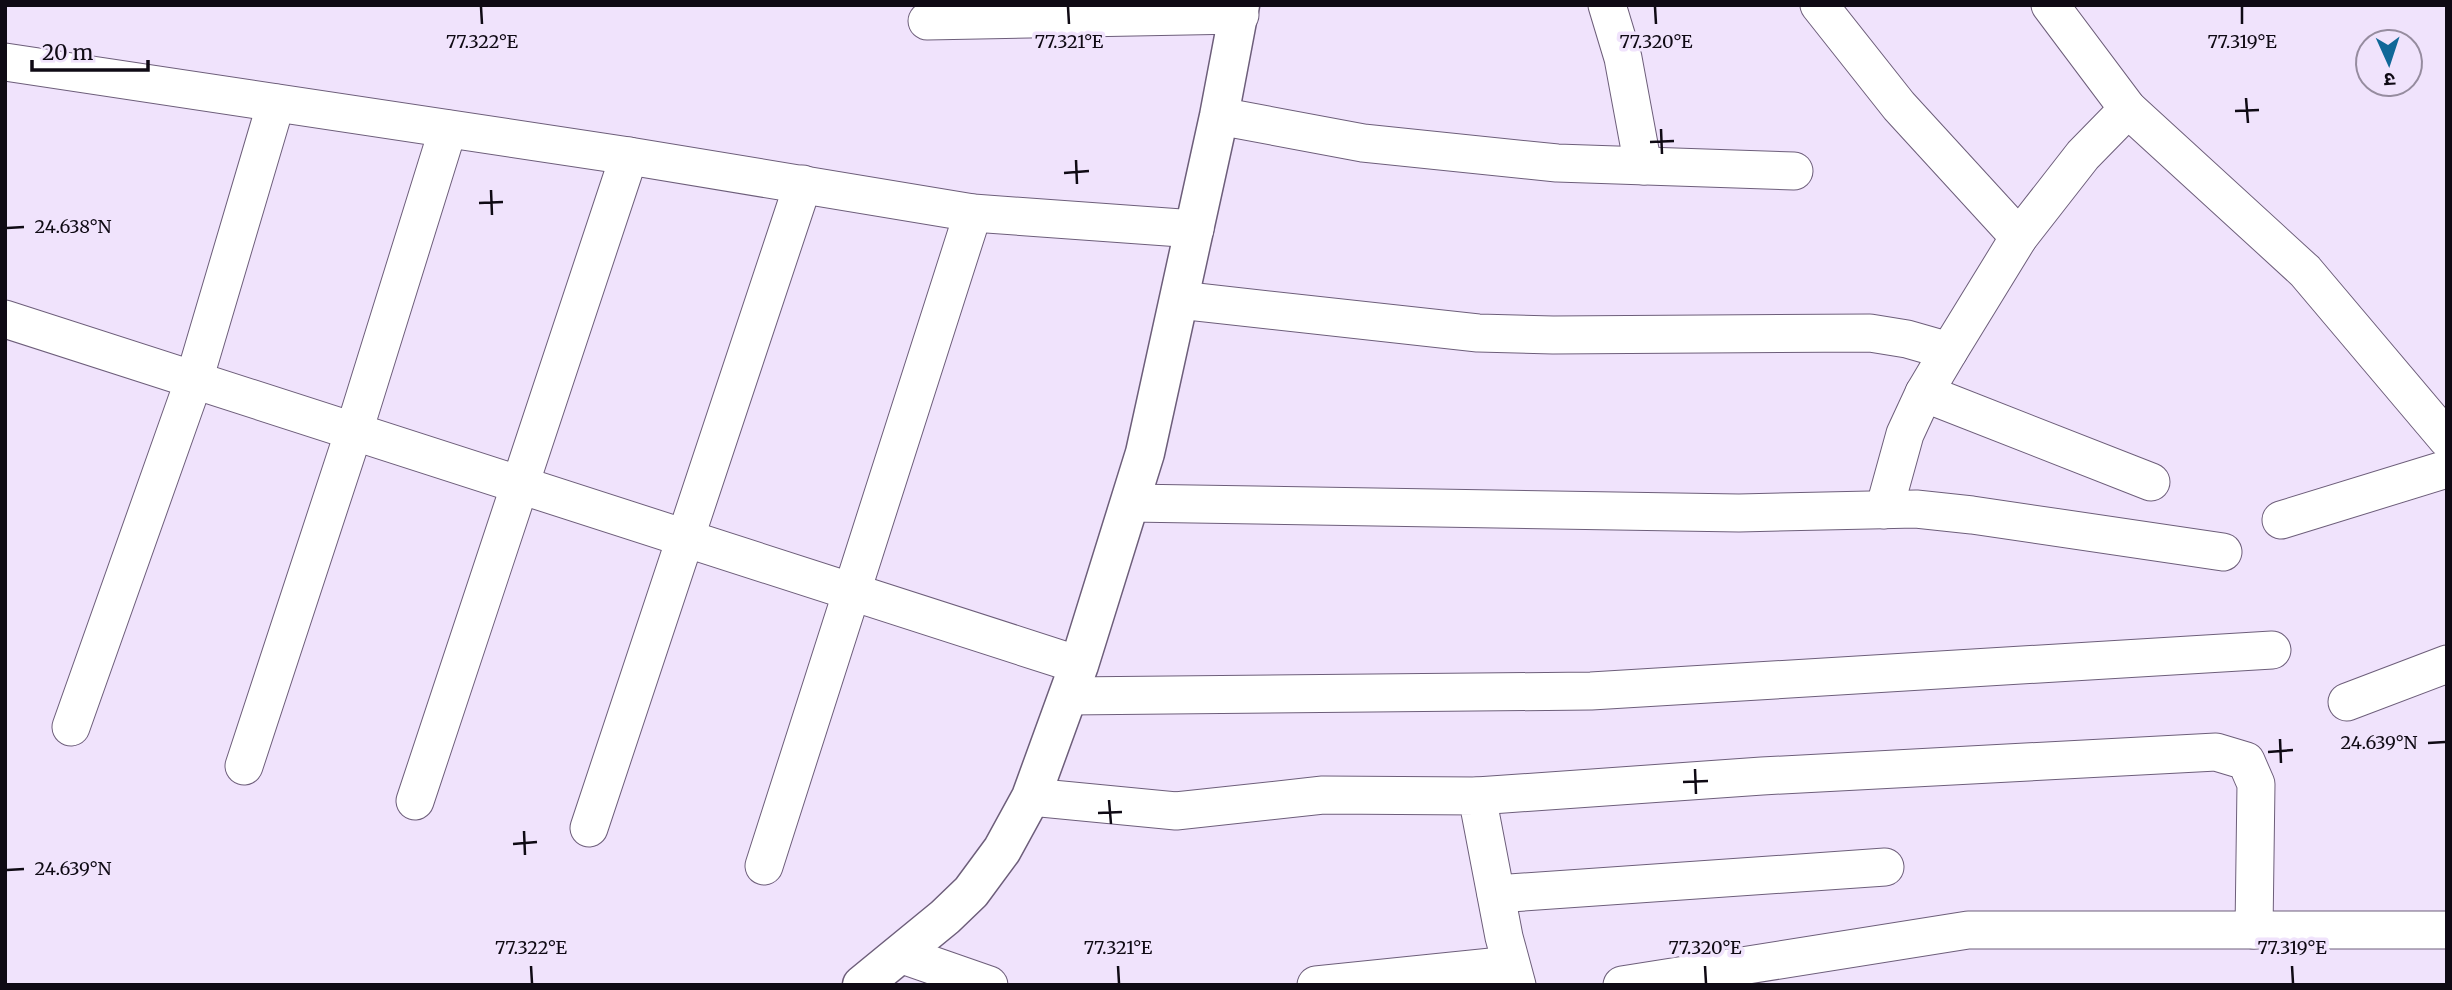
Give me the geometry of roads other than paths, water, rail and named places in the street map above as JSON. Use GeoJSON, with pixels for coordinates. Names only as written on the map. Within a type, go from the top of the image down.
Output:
{"type":"FeatureCollection","features":[{"type":"Feature","properties":{"kind":"street"},"geometry":{"type":"LineString","coordinates":[[1607,5],[1623,58],[1643,166]]}},
{"type":"Feature","properties":{"kind":"street"},"geometry":{"type":"LineString","coordinates":[[1819,5],[1899,106],[2020,237]]}},
{"type":"Feature","properties":{"kind":"street"},"geometry":{"type":"LineString","coordinates":[[2050,5],[2122,116],[2305,271],[2447,439]]}},
{"type":"Feature","properties":{"kind":"street"},"geometry":{"type":"LineString","coordinates":[[862,985],[945,917],[971,892],[1002,850],[1031,797],[1074,681],[1145,453],[1219,116],[1221,13],[927,21]]}},
{"type":"Feature","properties":{"kind":"street"},"geometry":{"type":"LineString","coordinates":[[5,62],[628,156],[973,213],[1195,229]]}},
{"type":"Feature","properties":{"kind":"street"},"geometry":{"type":"LineString","coordinates":[[71,727],[194,380],[276,103]]}},
{"type":"Feature","properties":{"kind":"street"},"geometry":{"type":"LineString","coordinates":[[1219,116],[1363,143],[1557,163],[1794,171]]}},
{"type":"Feature","properties":{"kind":"street"},"geometry":{"type":"LineString","coordinates":[[1884,510],[1905,434],[1924,393],[1949,351],[2020,237],[2083,155],[2122,116]]}},
{"type":"Feature","properties":{"kind":"street"},"geometry":{"type":"LineString","coordinates":[[244,766],[354,431],[448,129]]}},
{"type":"Feature","properties":{"kind":"street"},"geometry":{"type":"LineString","coordinates":[[415,801],[628,156]]}},
{"type":"Feature","properties":{"kind":"street"},"geometry":{"type":"LineString","coordinates":[[589,828],[803,184]]}},
{"type":"Feature","properties":{"kind":"street"},"geometry":{"type":"LineString","coordinates":[[764,866],[973,213]]}},
{"type":"Feature","properties":{"kind":"street"},"geometry":{"type":"LineString","coordinates":[[1179,300],[1478,333],[1870,333],[1907,339],[1949,351]]}},
{"type":"Feature","properties":{"kind":"street"},"geometry":{"type":"LineString","coordinates":[[5,319],[853,592],[1074,681],[1591,691],[2272,650]]}},
{"type":"Feature","properties":{"kind":"street"},"geometry":{"type":"LineString","coordinates":[[1924,393],[2151,482]]}},
{"type":"Feature","properties":{"kind":"street"},"geometry":{"type":"LineString","coordinates":[[2281,520],[2447,469]]}},
{"type":"Feature","properties":{"kind":"street"},"geometry":{"type":"LineString","coordinates":[[1130,503],[1739,513],[1916,509],[2223,552]]}},
{"type":"Feature","properties":{"kind":"street"},"geometry":{"type":"LineString","coordinates":[[2347,702],[2447,664]]}},
{"type":"Feature","properties":{"kind":"street"},"geometry":{"type":"LineString","coordinates":[[1031,797],[1176,811],[1323,795],[1476,796],[1776,775],[2216,752],[2246,761],[2256,784],[2253,930]]}},
{"type":"Feature","properties":{"kind":"street"},"geometry":{"type":"LineString","coordinates":[[1315,985],[1514,975],[1476,796]]}},
{"type":"Feature","properties":{"kind":"street"},"geometry":{"type":"LineString","coordinates":[[1496,894],[1885,867]]}},
{"type":"Feature","properties":{"kind":"street"},"geometry":{"type":"LineString","coordinates":[[1622,985],[1968,930],[2447,930]]}},
{"type":"Feature","properties":{"kind":"street"},"geometry":{"type":"LineString","coordinates":[[900,954],[989,985]]}}]}
